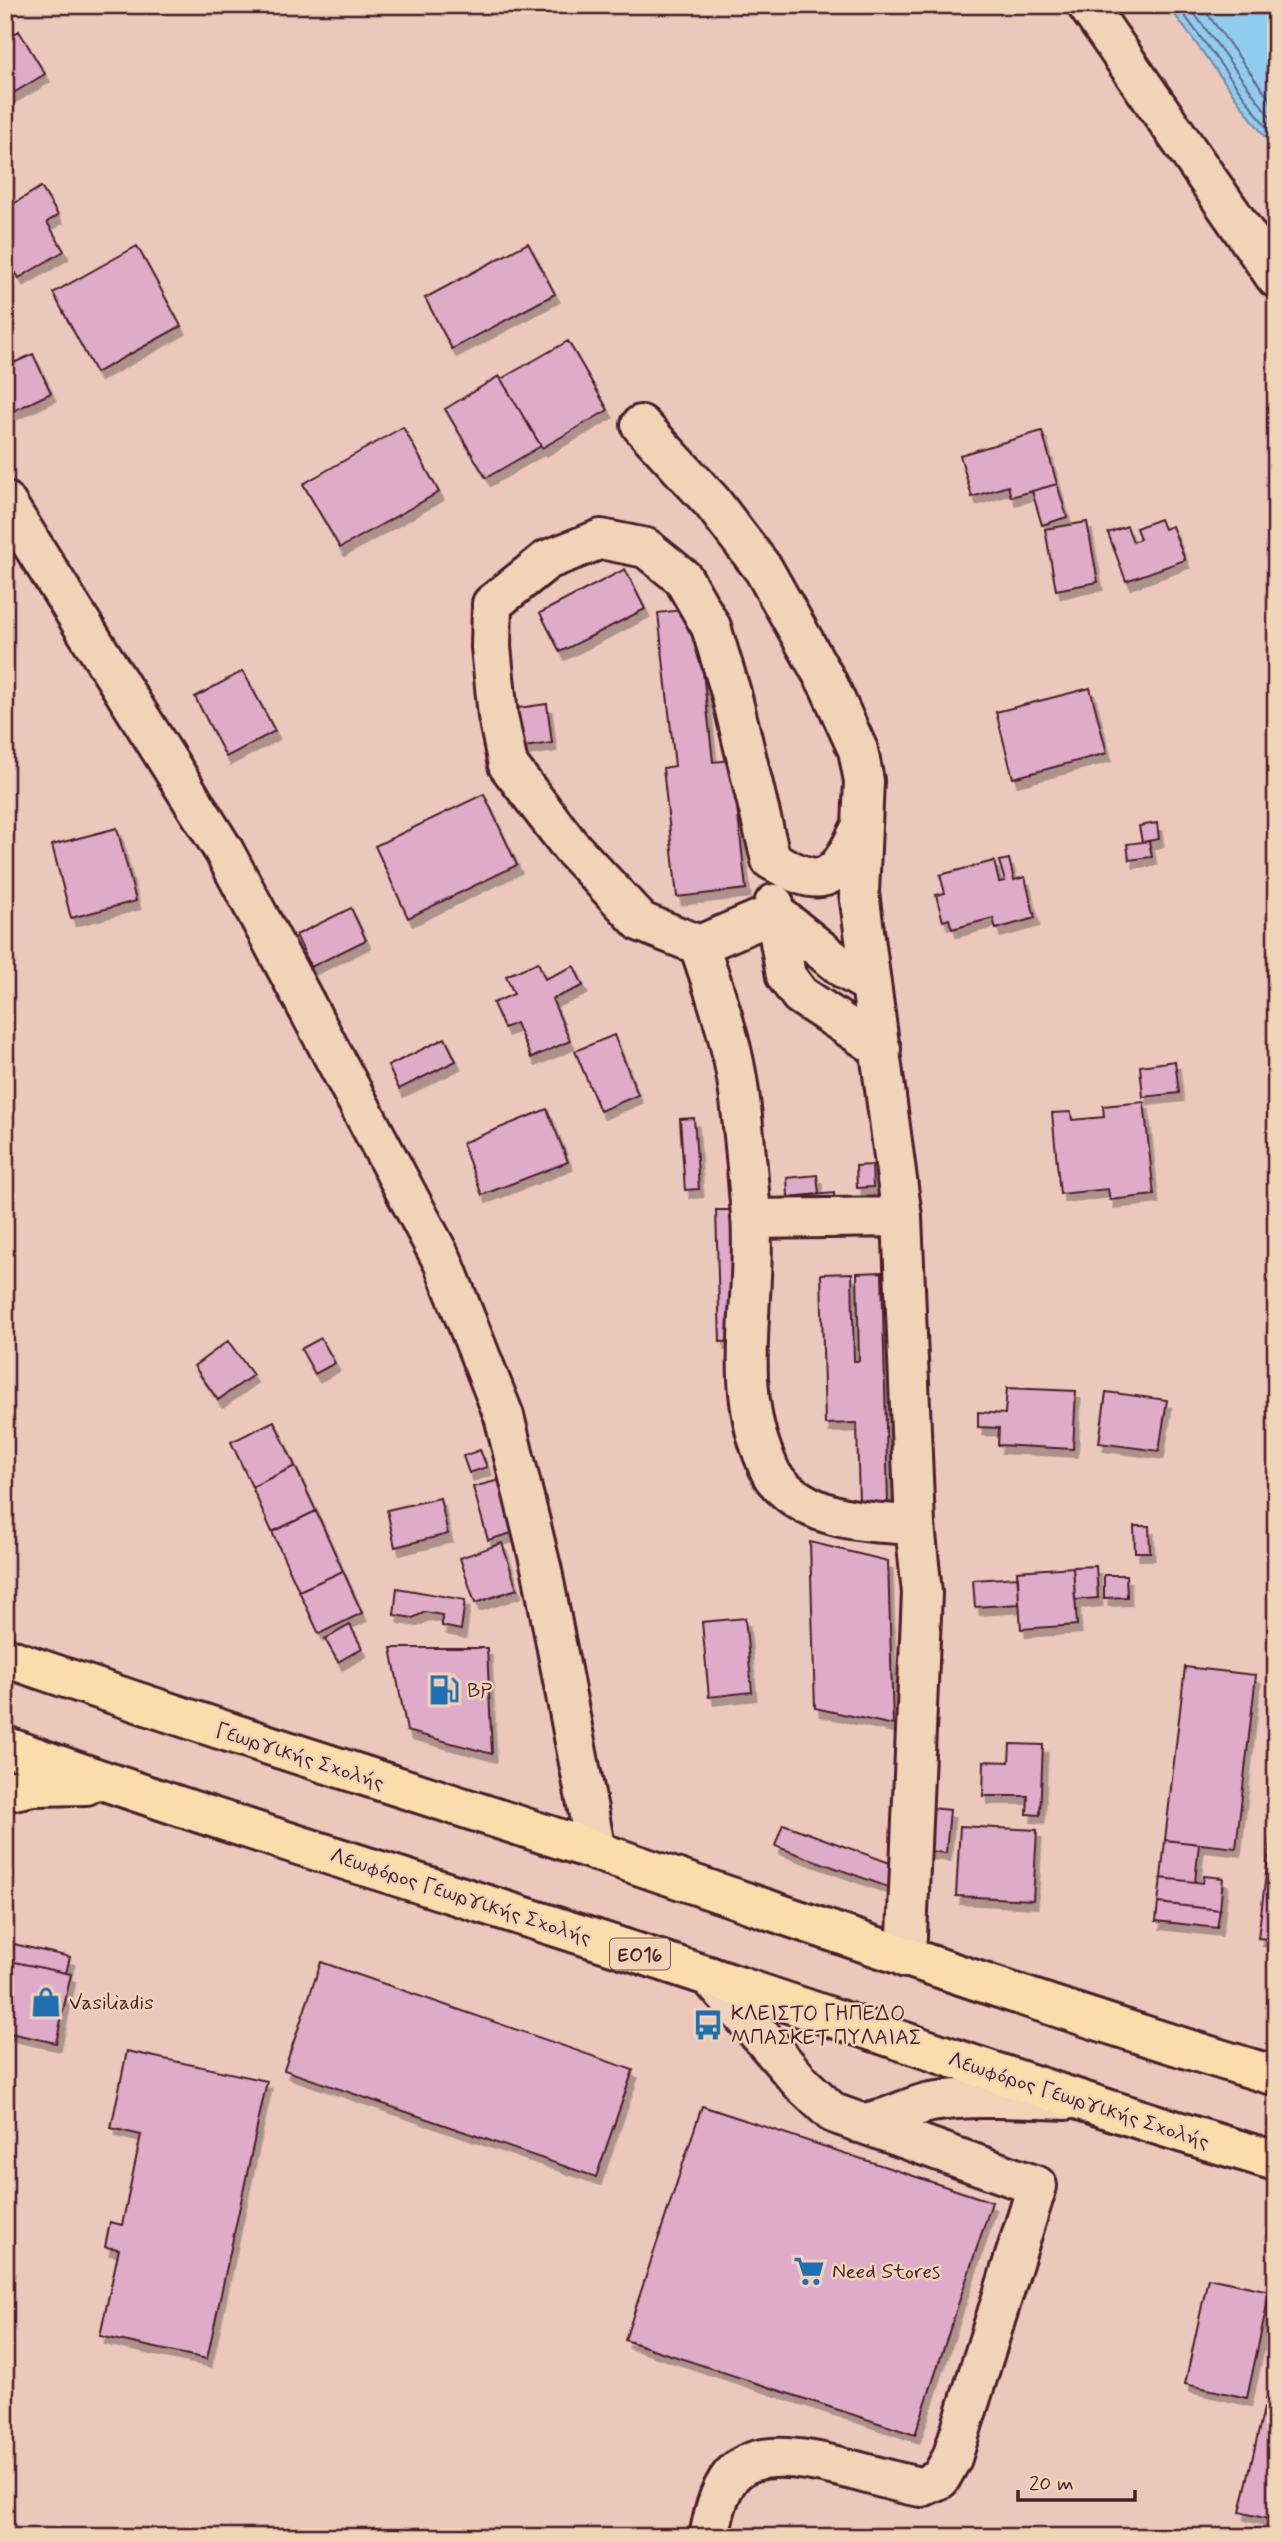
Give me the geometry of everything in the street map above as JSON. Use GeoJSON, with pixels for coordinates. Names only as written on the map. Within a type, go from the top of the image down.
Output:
{"type":"FeatureCollection","features":[{"type":"Feature","properties":{"kind":"main road","name":"Γεωργικής Σχολής"},"geometry":{"type":"LineString","coordinates":[[5,1657],[289,1754],[596,1851]]}},
{"type":"Feature","properties":{"kind":"main road","name":"Λεωφόρος Γεωργικής Σχολής"},"geometry":{"type":"LineString","coordinates":[[5,1746],[115,1786],[709,1976],[1079,2101],[1276,2161]]}},
{"type":"Feature","properties":{"kind":"main road"},"geometry":{"type":"LineString","coordinates":[[5,1792],[33,1786],[115,1786]]}},
{"type":"Feature","properties":{"kind":"main road"},"geometry":{"type":"LineString","coordinates":[[596,1851],[1022,1997],[1276,2076]]}},
{"type":"Feature","properties":{"kind":"street"},"geometry":{"type":"LineString","coordinates":[[1087,5],[1276,278]]}},
{"type":"Feature","properties":{"kind":"street"},"geometry":{"type":"LineString","coordinates":[[640,425],[712,502],[764,570],[829,685],[858,750],[864,781],[865,817],[858,860],[859,893],[902,1217],[915,1525],[922,1593],[906,1958]]}},
{"type":"Feature","properties":{"kind":"street"},"geometry":{"type":"LineString","coordinates":[[5,501],[223,851],[443,1262],[504,1416],[542,1571],[596,1851]]}},
{"type":"Feature","properties":{"kind":"street"},"geometry":{"type":"LineString","coordinates":[[775,913],[699,945],[641,922],[570,847],[508,765],[498,716],[491,647],[492,604],[548,560],[601,539],[646,548],[683,578],[711,627],[731,693],[771,860],[775,913],[786,976],[800,995],[881,1049]]}},
{"type":"Feature","properties":{"kind":"street"},"geometry":{"type":"LineString","coordinates":[[771,860],[801,877],[816,879],[835,872],[851,848],[865,817]]}},
{"type":"Feature","properties":{"kind":"street"},"geometry":{"type":"LineString","coordinates":[[775,913],[846,970],[870,984]]}},
{"type":"Feature","properties":{"kind":"street"},"geometry":{"type":"LineString","coordinates":[[699,945],[722,1010],[736,1074],[751,1219],[748,1388],[757,1438],[772,1476],[797,1502],[831,1515],[870,1523],[915,1525]]}},
{"type":"Feature","properties":{"kind":"street"},"geometry":{"type":"LineString","coordinates":[[751,1219],[902,1217]]}},
{"type":"Feature","properties":{"kind":"street"},"geometry":{"type":"LineString","coordinates":[[709,1976],[803,2085],[832,2113],[1037,2186],[951,2458],[940,2479],[922,2487],[792,2458],[756,2460],[733,2474],[725,2485],[709,2537]]}},
{"type":"Feature","properties":{"kind":"street"},"geometry":{"type":"LineString","coordinates":[[859,2123],[880,2120],[910,2108],[947,2100],[1079,2101]]}},
{"type":"Feature","properties":{"kind":"water"},"geometry":{"type":"Polygon","coordinates":[[[1168,5],[1276,5],[1276,152],[1168,5]]]}},
{"type":"Feature","properties":{"kind":"building"},"geometry":{"type":"Polygon","coordinates":[[[19,31],[45,74],[5,98],[5,40],[19,31]]]}},
{"type":"Feature","properties":{"kind":"building"},"geometry":{"type":"Polygon","coordinates":[[[41,187],[58,215],[47,222],[64,251],[19,278],[5,255],[5,209],[41,187]]]}},
{"type":"Feature","properties":{"kind":"building"},"geometry":{"type":"Polygon","coordinates":[[[528,243],[555,294],[452,349],[425,298],[528,243]]]}},
{"type":"Feature","properties":{"kind":"building"},"geometry":{"type":"Polygon","coordinates":[[[137,246],[181,326],[96,373],[53,293],[137,246]]]}},
{"type":"Feature","properties":{"kind":"building"},"geometry":{"type":"Polygon","coordinates":[[[568,341],[608,410],[542,448],[501,379],[568,341]]]}},
{"type":"Feature","properties":{"kind":"building"},"geometry":{"type":"Polygon","coordinates":[[[33,354],[51,393],[5,415],[5,367],[33,354]]]}},
{"type":"Feature","properties":{"kind":"building"},"geometry":{"type":"Polygon","coordinates":[[[499,376],[541,446],[486,478],[445,409],[499,376]]]}},
{"type":"Feature","properties":{"kind":"building"},"geometry":{"type":"Polygon","coordinates":[[[403,427],[439,492],[340,548],[303,484],[403,427]]]}},
{"type":"Feature","properties":{"kind":"building"},"geometry":{"type":"Polygon","coordinates":[[[1042,431],[1057,484],[1011,497],[1008,486],[972,497],[960,455],[1042,431]]]}},
{"type":"Feature","properties":{"kind":"building"},"geometry":{"type":"Polygon","coordinates":[[[1057,484],[1067,517],[1042,525],[1032,491],[1057,484]]]}},
{"type":"Feature","properties":{"kind":"building"},"geometry":{"type":"Polygon","coordinates":[[[1160,519],[1164,529],[1172,526],[1185,560],[1126,581],[1108,533],[1127,526],[1133,542],[1140,539],[1136,528],[1160,519]]]}},
{"type":"Feature","properties":{"kind":"building"},"geometry":{"type":"Polygon","coordinates":[[[1087,522],[1098,582],[1056,590],[1045,529],[1087,522]]]}},
{"type":"Feature","properties":{"kind":"building"},"geometry":{"type":"Polygon","coordinates":[[[625,569],[645,609],[560,652],[540,613],[625,569]]]}},
{"type":"Feature","properties":{"kind":"building"},"geometry":{"type":"Polygon","coordinates":[[[696,608],[713,762],[732,760],[746,889],[677,897],[663,768],[675,766],[658,613],[696,608]]]}},
{"type":"Feature","properties":{"kind":"building"},"geometry":{"type":"Polygon","coordinates":[[[243,671],[275,731],[226,757],[195,697],[243,671]]]}},
{"type":"Feature","properties":{"kind":"building"},"geometry":{"type":"Polygon","coordinates":[[[1090,688],[1107,753],[1013,778],[996,712],[1090,688]]]}},
{"type":"Feature","properties":{"kind":"building"},"geometry":{"type":"Polygon","coordinates":[[[547,704],[552,743],[517,748],[511,709],[547,704]]]}},
{"type":"Feature","properties":{"kind":"building"},"geometry":{"type":"Polygon","coordinates":[[[484,794],[517,865],[408,918],[375,846],[484,794]]]}},
{"type":"Feature","properties":{"kind":"building"},"geometry":{"type":"Polygon","coordinates":[[[1157,823],[1159,839],[1142,842],[1139,826],[1157,823]]]}},
{"type":"Feature","properties":{"kind":"building"},"geometry":{"type":"Polygon","coordinates":[[[117,828],[136,901],[71,918],[52,845],[117,828]]]}},
{"type":"Feature","properties":{"kind":"building"},"geometry":{"type":"Polygon","coordinates":[[[1149,841],[1152,857],[1129,860],[1127,844],[1149,841]]]}},
{"type":"Feature","properties":{"kind":"building"},"geometry":{"type":"Polygon","coordinates":[[[1009,859],[1014,880],[1025,877],[1035,918],[996,929],[993,918],[952,929],[949,919],[943,921],[936,895],[945,893],[940,875],[994,861],[999,882],[1005,881],[999,861],[1009,859]]]}},
{"type":"Feature","properties":{"kind":"building"},"geometry":{"type":"Polygon","coordinates":[[[351,908],[366,940],[311,967],[296,935],[351,908]]]}},
{"type":"Feature","properties":{"kind":"building"},"geometry":{"type":"Polygon","coordinates":[[[538,962],[545,979],[574,966],[583,986],[552,999],[570,1041],[531,1058],[516,1023],[504,1028],[493,1003],[514,994],[506,976],[538,962]]]}},
{"type":"Feature","properties":{"kind":"building"},"geometry":{"type":"Polygon","coordinates":[[[614,1035],[638,1095],[600,1111],[575,1051],[614,1035]]]}},
{"type":"Feature","properties":{"kind":"building"},"geometry":{"type":"Polygon","coordinates":[[[445,1038],[456,1061],[399,1089],[388,1066],[445,1038]]]}},
{"type":"Feature","properties":{"kind":"building"},"geometry":{"type":"Polygon","coordinates":[[[1175,1061],[1179,1093],[1143,1097],[1140,1066],[1175,1061]]]}},
{"type":"Feature","properties":{"kind":"building"},"geometry":{"type":"Polygon","coordinates":[[[1144,1102],[1154,1195],[1110,1200],[1108,1189],[1060,1194],[1052,1113],[1071,1112],[1072,1120],[1104,1117],[1103,1106],[1144,1102]]]}},
{"type":"Feature","properties":{"kind":"building"},"geometry":{"type":"Polygon","coordinates":[[[547,1109],[568,1162],[482,1195],[462,1143],[547,1109]]]}},
{"type":"Feature","properties":{"kind":"building"},"geometry":{"type":"Polygon","coordinates":[[[694,1118],[699,1189],[685,1190],[680,1119],[694,1118]]]}},
{"type":"Feature","properties":{"kind":"building"},"geometry":{"type":"Polygon","coordinates":[[[872,1165],[873,1187],[857,1188],[856,1166],[872,1165]]]}},
{"type":"Feature","properties":{"kind":"building"},"geometry":{"type":"Polygon","coordinates":[[[817,1175],[819,1194],[788,1197],[787,1178],[817,1175]]]}},
{"type":"Feature","properties":{"kind":"building"},"geometry":{"type":"Polygon","coordinates":[[[834,1193],[835,1210],[795,1214],[793,1197],[834,1193]]]}},
{"type":"Feature","properties":{"kind":"building"},"geometry":{"type":"Polygon","coordinates":[[[716,1210],[738,1210],[743,1341],[720,1342],[716,1210]]]}},
{"type":"Feature","properties":{"kind":"building"},"geometry":{"type":"Polygon","coordinates":[[[882,1272],[888,1504],[859,1505],[857,1423],[825,1424],[821,1274],[852,1273],[854,1361],[859,1361],[857,1273],[882,1272]]]}},
{"type":"Feature","properties":{"kind":"building"},"geometry":{"type":"Polygon","coordinates":[[[321,1338],[335,1363],[315,1374],[301,1349],[321,1338]]]}},
{"type":"Feature","properties":{"kind":"building"},"geometry":{"type":"Polygon","coordinates":[[[228,1341],[253,1375],[218,1400],[194,1366],[228,1341]]]}},
{"type":"Feature","properties":{"kind":"building"},"geometry":{"type":"Polygon","coordinates":[[[1007,1388],[1076,1391],[1073,1449],[998,1445],[999,1428],[978,1427],[978,1412],[1005,1414],[1007,1388]]]}},
{"type":"Feature","properties":{"kind":"building"},"geometry":{"type":"Polygon","coordinates":[[[1106,1392],[1167,1400],[1159,1451],[1099,1443],[1106,1392]]]}},
{"type":"Feature","properties":{"kind":"building"},"geometry":{"type":"Polygon","coordinates":[[[274,1421],[295,1466],[252,1487],[231,1442],[274,1421]]]}},
{"type":"Feature","properties":{"kind":"building"},"geometry":{"type":"Polygon","coordinates":[[[480,1450],[487,1467],[469,1473],[463,1456],[480,1450]]]}},
{"type":"Feature","properties":{"kind":"building"},"geometry":{"type":"Polygon","coordinates":[[[295,1466],[316,1511],[272,1532],[252,1487],[295,1466]]]}},
{"type":"Feature","properties":{"kind":"building"},"geometry":{"type":"Polygon","coordinates":[[[500,1480],[515,1532],[488,1540],[473,1487],[500,1480]]]}},
{"type":"Feature","properties":{"kind":"building"},"geometry":{"type":"Polygon","coordinates":[[[440,1498],[448,1534],[395,1547],[387,1510],[440,1498]]]}},
{"type":"Feature","properties":{"kind":"building"},"geometry":{"type":"Polygon","coordinates":[[[316,1511],[343,1571],[299,1591],[272,1532],[316,1511]]]}},
{"type":"Feature","properties":{"kind":"building"},"geometry":{"type":"Polygon","coordinates":[[[1134,1526],[1149,1526],[1150,1552],[1135,1552],[1134,1526]]]}},
{"type":"Feature","properties":{"kind":"building"},"geometry":{"type":"Polygon","coordinates":[[[810,1542],[888,1561],[893,1725],[815,1708],[810,1542]]]}},
{"type":"Feature","properties":{"kind":"building"},"geometry":{"type":"Polygon","coordinates":[[[502,1543],[517,1589],[475,1603],[460,1558],[502,1543]]]}},
{"type":"Feature","properties":{"kind":"building"},"geometry":{"type":"Polygon","coordinates":[[[1096,1566],[1098,1598],[1075,1600],[1073,1567],[1096,1566]]]}},
{"type":"Feature","properties":{"kind":"building"},"geometry":{"type":"Polygon","coordinates":[[[1073,1567],[1077,1625],[1021,1629],[1017,1571],[1073,1567]]]}},
{"type":"Feature","properties":{"kind":"building"},"geometry":{"type":"Polygon","coordinates":[[[343,1571],[362,1613],[319,1634],[299,1591],[343,1571]]]}},
{"type":"Feature","properties":{"kind":"building"},"geometry":{"type":"Polygon","coordinates":[[[1104,1575],[1126,1575],[1127,1597],[1104,1598],[1104,1575]]]}},
{"type":"Feature","properties":{"kind":"building"},"geometry":{"type":"Polygon","coordinates":[[[1018,1577],[1019,1604],[975,1607],[973,1580],[1018,1577]]]}},
{"type":"Feature","properties":{"kind":"building"},"geometry":{"type":"Polygon","coordinates":[[[397,1588],[465,1600],[461,1630],[442,1626],[442,1615],[425,1612],[413,1618],[394,1615],[397,1588]]]}},
{"type":"Feature","properties":{"kind":"building"},"geometry":{"type":"Polygon","coordinates":[[[745,1618],[752,1692],[709,1697],[702,1622],[745,1618]]]}},
{"type":"Feature","properties":{"kind":"building"},"geometry":{"type":"Polygon","coordinates":[[[350,1625],[362,1648],[338,1662],[325,1639],[350,1625]]]}},
{"type":"Feature","properties":{"kind":"building","name":"BP"},"geometry":{"type":"Polygon","coordinates":[[[391,1648],[487,1648],[492,1754],[407,1731],[391,1648]]]}},
{"type":"Feature","properties":{"kind":"building"},"geometry":{"type":"Polygon","coordinates":[[[1185,1667],[1256,1675],[1236,1848],[1165,1840],[1185,1667]]]}},
{"type":"Feature","properties":{"kind":"building"},"geometry":{"type":"Polygon","coordinates":[[[1010,1744],[1043,1745],[1040,1815],[1027,1814],[1028,1796],[983,1796],[984,1761],[1009,1762],[1010,1744]]]}},
{"type":"Feature","properties":{"kind":"building"},"geometry":{"type":"Polygon","coordinates":[[[1276,1793],[1276,1940],[1258,1938],[1276,1793]]]}},
{"type":"Feature","properties":{"kind":"building"},"geometry":{"type":"Polygon","coordinates":[[[922,1807],[950,1810],[946,1853],[918,1850],[922,1807]]]}},
{"type":"Feature","properties":{"kind":"building"},"geometry":{"type":"Polygon","coordinates":[[[783,1824],[904,1868],[896,1890],[775,1846],[783,1824]]]}},
{"type":"Feature","properties":{"kind":"building"},"geometry":{"type":"Polygon","coordinates":[[[960,1826],[1037,1830],[1033,1900],[956,1896],[960,1826]]]}},
{"type":"Feature","properties":{"kind":"building"},"geometry":{"type":"Polygon","coordinates":[[[1165,1840],[1199,1844],[1195,1882],[1161,1878],[1165,1840]]]}},
{"type":"Feature","properties":{"kind":"building"},"geometry":{"type":"Polygon","coordinates":[[[1204,1876],[1223,1878],[1220,1910],[1158,1903],[1161,1878],[1203,1883],[1204,1876]]]}},
{"type":"Feature","properties":{"kind":"building"},"geometry":{"type":"Polygon","coordinates":[[[1158,1903],[1220,1910],[1217,1928],[1156,1921],[1158,1903]]]}},
{"type":"Feature","properties":{"kind":"building"},"geometry":{"type":"Polygon","coordinates":[[[5,1942],[70,1957],[66,1973],[5,1960],[5,1942]]]}},
{"type":"Feature","properties":{"kind":"building"},"geometry":{"type":"Polygon","coordinates":[[[5,1960],[71,1974],[56,2043],[5,2032],[5,1960]]]}},
{"type":"Feature","properties":{"kind":"building"},"geometry":{"type":"Polygon","coordinates":[[[321,1962],[633,2070],[596,2177],[284,2070],[321,1962]]]}},
{"type":"Feature","properties":{"kind":"building"},"geometry":{"type":"Polygon","coordinates":[[[127,2051],[267,2081],[207,2359],[100,2336],[119,2249],[105,2247],[110,2222],[122,2225],[141,2135],[111,2128],[127,2051]]]}},
{"type":"Feature","properties":{"kind":"building","name":"Need Stores"},"geometry":{"type":"Polygon","coordinates":[[[702,2106],[992,2202],[915,2435],[625,2340],[702,2106]]]}},
{"type":"Feature","properties":{"kind":"building"},"geometry":{"type":"Polygon","coordinates":[[[1208,2278],[1270,2291],[1247,2398],[1185,2384],[1208,2278]]]}},
{"type":"Feature","properties":{"kind":"building"},"geometry":{"type":"Polygon","coordinates":[[[1276,2357],[1276,2403],[1266,2400],[1276,2357]]]}},
{"type":"Feature","properties":{"kind":"building"},"geometry":{"type":"Polygon","coordinates":[[[1264,2408],[1276,2410],[1276,2521],[1240,2512],[1264,2408]]]}},
{"type":"Feature","properties":{"kind":"place","name":"BP"},"geometry":{"type":"Point","coordinates":[444,1690]}},
{"type":"Feature","properties":{"kind":"place","name":"Vasiliadis"},"geometry":{"type":"Point","coordinates":[46,2002]}},
{"type":"Feature","properties":{"kind":"place","name":"ΚΛΕΙΣΤΟ ΓΗΠΕΔΟ ΜΠΑΣΚΕΤ ΠΥΛΑΙΑΣ"},"geometry":{"type":"Point","coordinates":[708,2025]}},
{"type":"Feature","properties":{"kind":"place","name":"Need Stores"},"geometry":{"type":"Point","coordinates":[809,2271]}}]}
